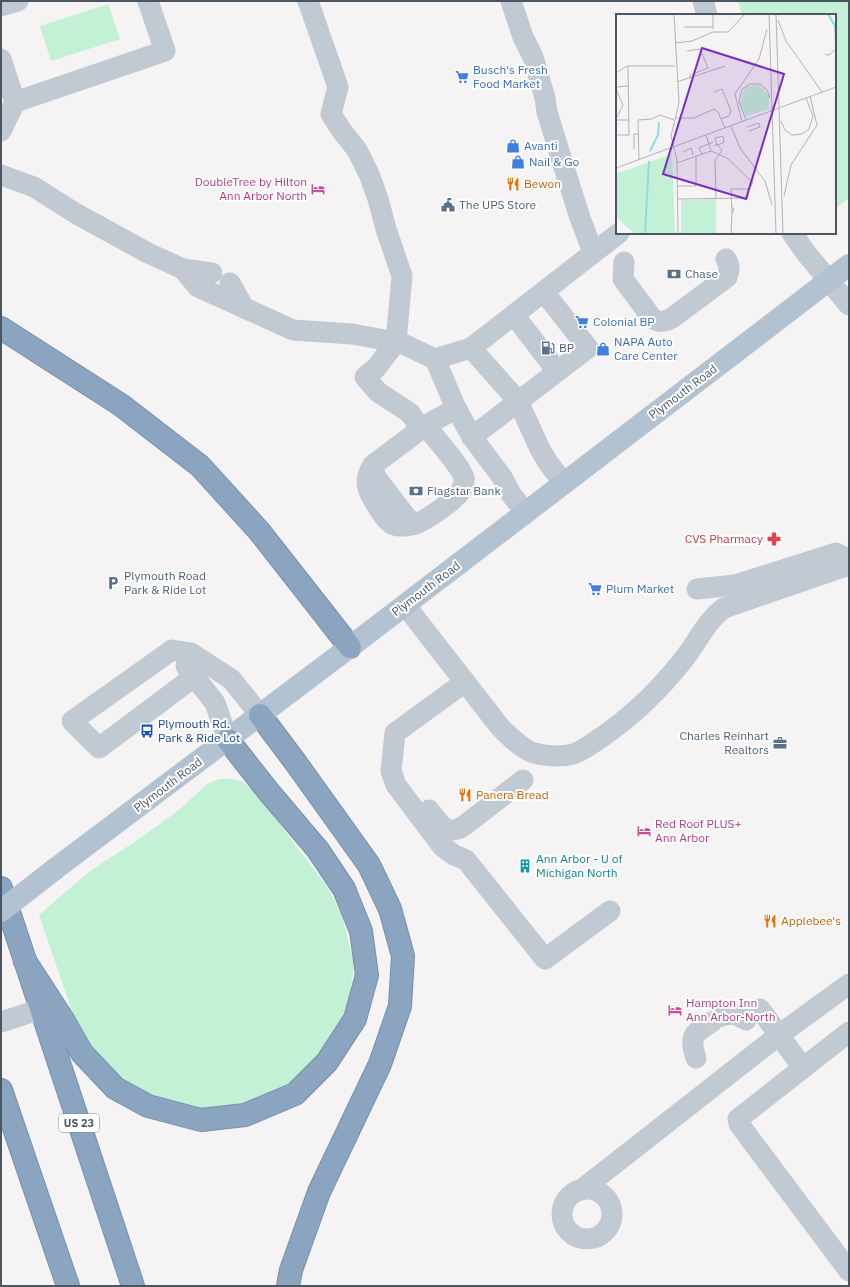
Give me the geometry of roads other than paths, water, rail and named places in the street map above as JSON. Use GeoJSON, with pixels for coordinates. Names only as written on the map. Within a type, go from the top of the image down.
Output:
{"type":"FeatureCollection","features":[{"type":"Feature","properties":{"kind":"highway"},"geometry":{"type":"LineString","coordinates":[[1,328],[121,405],[200,466],[259,530],[350,647]]}},
{"type":"Feature","properties":{"kind":"highway"},"geometry":{"type":"LineString","coordinates":[[260,715],[369,865],[390,909],[403,956],[400,1006],[395,1021],[380,1064],[319,1192],[291,1270],[288,1286]]}},
{"type":"Feature","properties":{"kind":"highway"},"geometry":{"type":"LineString","coordinates":[[25,961],[62,1018],[82,1053],[115,1088],[148,1106],[201,1120],[246,1115],[295,1094],[327,1062],[355,1018],[367,975],[361,931],[344,888],[318,850],[268,791],[228,740]]}},
{"type":"Feature","properties":{"kind":"highway","name":"US 23"},"geometry":{"type":"LineString","coordinates":[[1,888],[133,1286]]}},
{"type":"Feature","properties":{"kind":"highway"},"geometry":{"type":"LineString","coordinates":[[1,1090],[68,1286]]}},
{"type":"Feature","properties":{"kind":"main road","name":"Plymouth Road"},"geometry":{"type":"LineString","coordinates":[[1,911],[526,513],[849,265]]}},
{"type":"Feature","properties":{"kind":"street"},"geometry":{"type":"LineString","coordinates":[[1,6],[18,1]]}},
{"type":"Feature","properties":{"kind":"street"},"geometry":{"type":"LineString","coordinates":[[15,102],[165,51],[148,1]]}},
{"type":"Feature","properties":{"kind":"street"},"geometry":{"type":"LineString","coordinates":[[308,1],[338,87],[331,114],[356,150],[369,174],[402,276],[396,342],[376,368],[365,377],[378,392],[410,414],[424,427],[457,465],[464,478],[464,484],[460,492],[452,500],[426,519],[416,524],[395,526],[388,521],[369,493],[367,482],[368,473],[373,465],[424,427],[437,418],[457,409]]}},
{"type":"Feature","properties":{"kind":"street"},"geometry":{"type":"LineString","coordinates":[[511,1],[523,37],[533,57],[545,98],[547,112],[567,178],[593,252]]}},
{"type":"Feature","properties":{"kind":"street"},"geometry":{"type":"LineString","coordinates":[[703,1],[707,14]]}},
{"type":"Feature","properties":{"kind":"street"},"geometry":{"type":"LineString","coordinates":[[1,59],[15,102],[1,131]]}},
{"type":"Feature","properties":{"kind":"street"},"geometry":{"type":"LineString","coordinates":[[1,175],[34,187],[75,213],[148,253],[183,269],[212,273]]}},
{"type":"Feature","properties":{"kind":"street"},"geometry":{"type":"LineString","coordinates":[[435,359],[471,348],[618,234]]}},
{"type":"Feature","properties":{"kind":"street"},"geometry":{"type":"LineString","coordinates":[[793,234],[806,253],[849,305]]}},
{"type":"Feature","properties":{"kind":"street"},"geometry":{"type":"LineString","coordinates":[[624,262],[623,279],[652,318],[657,322],[665,322],[726,277],[730,271],[730,265],[726,259]]}},
{"type":"Feature","properties":{"kind":"street"},"geometry":{"type":"LineString","coordinates":[[183,269],[198,287],[293,330],[352,334],[396,342],[435,359],[457,409],[472,438],[498,472],[511,494],[526,513]]}},
{"type":"Feature","properties":{"kind":"street"},"geometry":{"type":"LineString","coordinates":[[230,283],[244,308]]}},
{"type":"Feature","properties":{"kind":"street"},"geometry":{"type":"LineString","coordinates":[[472,438],[588,348],[544,292]]}},
{"type":"Feature","properties":{"kind":"street"},"geometry":{"type":"LineString","coordinates":[[514,315],[557,371]]}},
{"type":"Feature","properties":{"kind":"street"},"geometry":{"type":"LineString","coordinates":[[471,348],[518,402],[540,449],[564,484]]}},
{"type":"Feature","properties":{"kind":"street"},"geometry":{"type":"LineString","coordinates":[[697,589],[735,585],[836,553],[849,560]]}},
{"type":"Feature","properties":{"kind":"street"},"geometry":{"type":"LineString","coordinates":[[405,605],[500,727],[514,740],[533,752],[550,756],[564,755],[573,754],[582,750],[620,725],[651,698],[684,660],[708,624],[724,608],[849,565]]}},
{"type":"Feature","properties":{"kind":"street"},"geometry":{"type":"LineString","coordinates":[[195,676],[98,748],[72,721],[172,650],[191,653],[230,679],[260,715]]}},
{"type":"Feature","properties":{"kind":"street"},"geometry":{"type":"LineString","coordinates":[[172,650],[195,676],[215,703],[228,740]]}},
{"type":"Feature","properties":{"kind":"street"},"geometry":{"type":"LineString","coordinates":[[465,682],[395,733],[391,771],[396,785],[442,846],[454,855],[466,860],[545,959],[610,911]]}},
{"type":"Feature","properties":{"kind":"street"},"geometry":{"type":"LineString","coordinates":[[404,778],[443,827],[452,830],[457,830],[465,825],[523,780]]}},
{"type":"Feature","properties":{"kind":"street"},"geometry":{"type":"LineString","coordinates":[[581,1190],[779,1035],[849,984]]}},
{"type":"Feature","properties":{"kind":"street"},"geometry":{"type":"LineString","coordinates":[[1,1022],[41,1009]]}},
{"type":"Feature","properties":{"kind":"street"},"geometry":{"type":"LineString","coordinates":[[718,1017],[728,1014],[753,1014],[779,1035],[803,1068]]}},
{"type":"Feature","properties":{"kind":"street"},"geometry":{"type":"LineString","coordinates":[[696,1058],[692,1043],[694,1035],[697,1032]]}},
{"type":"Feature","properties":{"kind":"street"},"geometry":{"type":"LineString","coordinates":[[849,1032],[738,1119],[739,1124],[849,1271]]}},
{"type":"Feature","properties":{"kind":"tunnel"},"geometry":{"type":"LineString","coordinates":[[697,1032],[719,1017]]}},
{"type":"Feature","properties":{"kind":"place","name":"Busch's Fresh Food Market"},"geometry":{"type":"Point","coordinates":[462,77]}},
{"type":"Feature","properties":{"kind":"place","name":"Avanti"},"geometry":{"type":"Point","coordinates":[513,146]}},
{"type":"Feature","properties":{"kind":"place","name":"Nail & Go"},"geometry":{"type":"Point","coordinates":[518,162]}},
{"type":"Feature","properties":{"kind":"place","name":"Bewon"},"geometry":{"type":"Point","coordinates":[513,184]}},
{"type":"Feature","properties":{"kind":"place","name":"DoubleTree by Hilton Ann Arbor North"},"geometry":{"type":"Point","coordinates":[318,189]}},
{"type":"Feature","properties":{"kind":"place","name":"The UPS Store"},"geometry":{"type":"Point","coordinates":[448,205]}},
{"type":"Feature","properties":{"kind":"place","name":"Chase"},"geometry":{"type":"Point","coordinates":[674,274]}},
{"type":"Feature","properties":{"kind":"place","name":"Colonial BP"},"geometry":{"type":"Point","coordinates":[582,322]}},
{"type":"Feature","properties":{"kind":"place","name":"BP"},"geometry":{"type":"Point","coordinates":[548,348]}},
{"type":"Feature","properties":{"kind":"place","name":"NAPA Auto Care Center"},"geometry":{"type":"Point","coordinates":[603,349]}},
{"type":"Feature","properties":{"kind":"place","name":"Flagstar Bank"},"geometry":{"type":"Point","coordinates":[416,491]}},
{"type":"Feature","properties":{"kind":"place","name":"CVS Pharmacy"},"geometry":{"type":"Point","coordinates":[774,539]}},
{"type":"Feature","properties":{"kind":"place","name":"Plymouth Road Park & Ride Lot"},"geometry":{"type":"Point","coordinates":[113,583]}},
{"type":"Feature","properties":{"kind":"place","name":"Plum Market"},"geometry":{"type":"Point","coordinates":[595,589]}},
{"type":"Feature","properties":{"kind":"place","name":"Plymouth Rd. Park & Ride Lot"},"geometry":{"type":"Point","coordinates":[147,731]}},
{"type":"Feature","properties":{"kind":"place","name":"Charles Reinhart Realtors"},"geometry":{"type":"Point","coordinates":[780,743]}},
{"type":"Feature","properties":{"kind":"place","name":"Panera Bread"},"geometry":{"type":"Point","coordinates":[465,795]}},
{"type":"Feature","properties":{"kind":"place","name":"Red Roof PLUS+ Ann Arbor"},"geometry":{"type":"Point","coordinates":[644,831]}},
{"type":"Feature","properties":{"kind":"place","name":"Ann Arbor - U of Michigan North"},"geometry":{"type":"Point","coordinates":[525,866]}},
{"type":"Feature","properties":{"kind":"place","name":"Applebee's"},"geometry":{"type":"Point","coordinates":[770,921]}},
{"type":"Feature","properties":{"kind":"place","name":"Hampton Inn Ann Arbor-North"},"geometry":{"type":"Point","coordinates":[675,1010]}}]}
